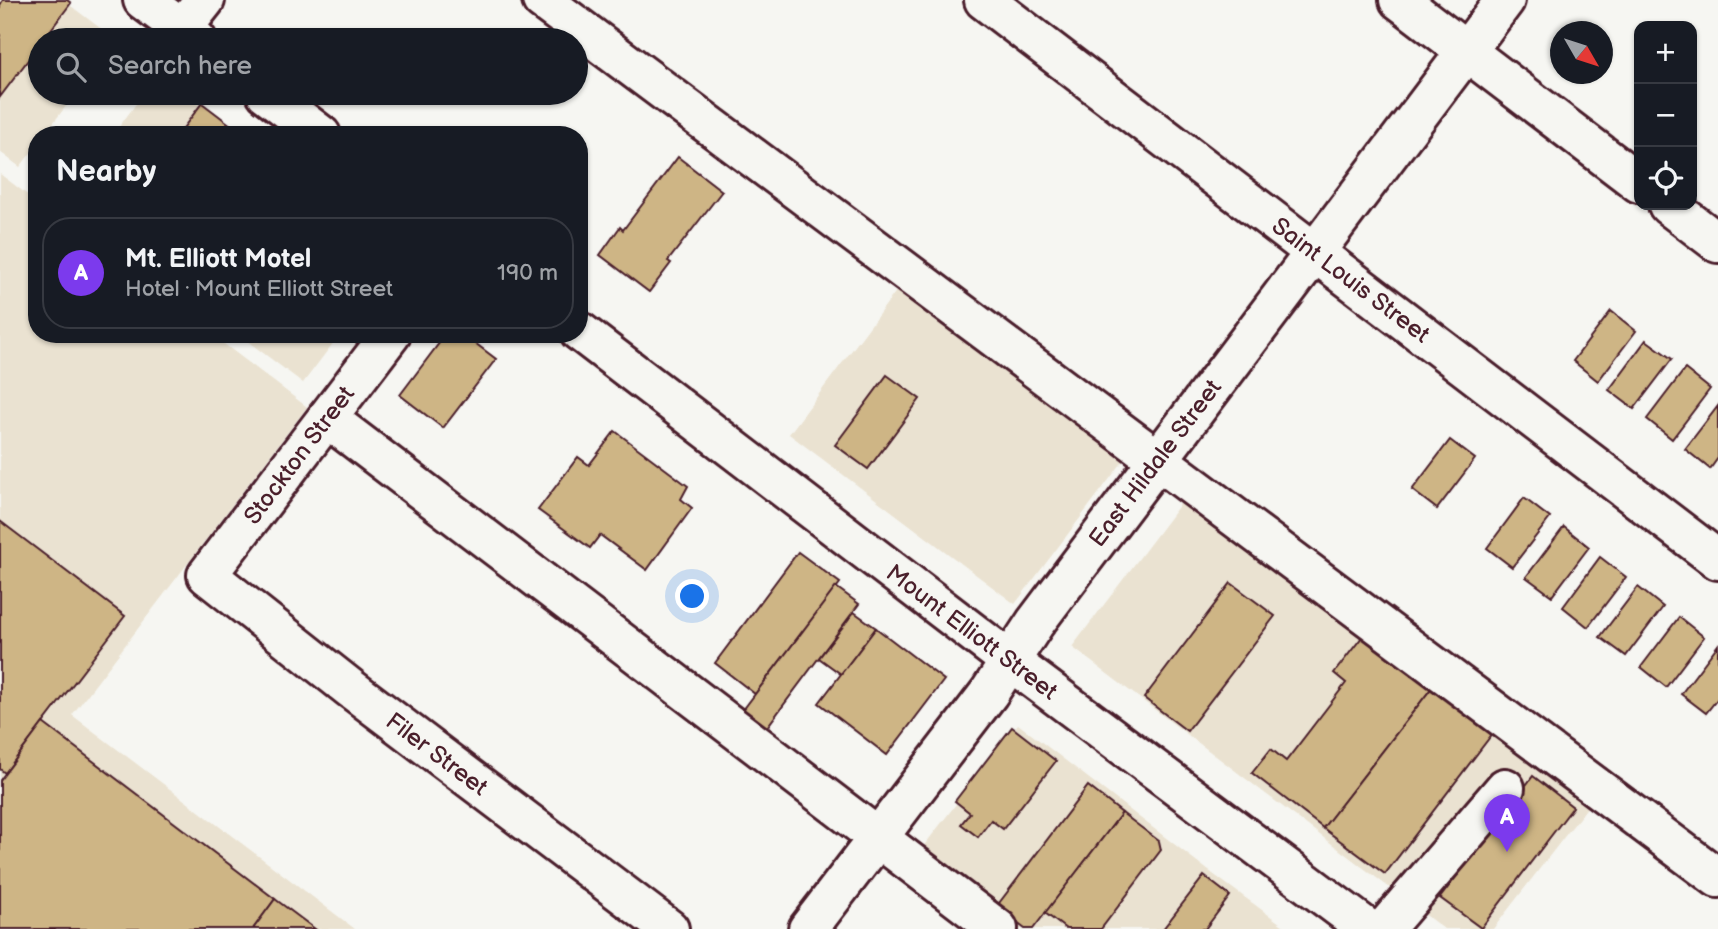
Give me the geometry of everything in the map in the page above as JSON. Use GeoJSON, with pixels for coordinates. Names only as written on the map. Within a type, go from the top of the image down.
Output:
{"type":"FeatureCollection","features":[{"type":"Feature","properties":{"kind":"street"},"geometry":{"type":"LineString","coordinates":[[144,0],[195,23]]}},
{"type":"Feature","properties":{"kind":"street"},"geometry":{"type":"LineString","coordinates":[[542,0],[579,28]]}},
{"type":"Feature","properties":{"kind":"street","name":"Saint Louis Street"},"geometry":{"type":"LineString","coordinates":[[984,0],[1718,560]]}},
{"type":"Feature","properties":{"kind":"street"},"geometry":{"type":"LineString","coordinates":[[1399,0],[1634,179]]}},
{"type":"Feature","properties":{"kind":"street","name":"East Hildale Street"},"geometry":{"type":"LineString","coordinates":[[808,929],[989,694],[1035,623],[1313,251],[1505,0]]}},
{"type":"Feature","properties":{"kind":"street"},"geometry":{"type":"LineString","coordinates":[[588,34],[1718,878]]}},
{"type":"Feature","properties":{"kind":"street"},"geometry":{"type":"LineString","coordinates":[[282,105],[309,126]]}},
{"type":"Feature","properties":{"kind":"street"},"geometry":{"type":"LineString","coordinates":[[1675,210],[1718,243]]}},
{"type":"Feature","properties":{"kind":"street","name":"Mount Elliott Street"},"geometry":{"type":"LineString","coordinates":[[588,338],[1010,661],[1368,929]]}},
{"type":"Feature","properties":{"kind":"street","name":"Stockton Street"},"geometry":{"type":"LineString","coordinates":[[207,575],[384,343]]}},
{"type":"Feature","properties":{"kind":"street"},"geometry":{"type":"LineString","coordinates":[[327,418],[998,929]]}},
{"type":"Feature","properties":{"kind":"street","name":"Filer Street"},"geometry":{"type":"LineString","coordinates":[[207,575],[350,688],[669,929]]}},
{"type":"Feature","properties":{"kind":"street"},"geometry":{"type":"LineString","coordinates":[[1384,929],[1505,788]]}},
{"type":"Feature","properties":{"kind":"shaded area"},"geometry":{"type":"Polygon","coordinates":[[[0,0],[63,0],[100,28],[28,28],[28,105],[67,105],[51,126],[28,126],[28,157],[20,167],[0,152],[0,0]]]}},
{"type":"Feature","properties":{"kind":"shaded area"},"geometry":{"type":"Polygon","coordinates":[[[135,105],[199,105],[227,126],[120,126],[135,105]]]}},
{"type":"Feature","properties":{"kind":"shaded area"},"geometry":{"type":"Polygon","coordinates":[[[0,174],[28,195],[28,343],[223,343],[307,407],[72,715],[355,929],[0,929],[0,174]]]}},
{"type":"Feature","properties":{"kind":"shaded area"},"geometry":{"type":"Polygon","coordinates":[[[906,278],[1133,448],[1015,604],[789,434],[906,278]]]}},
{"type":"Feature","properties":{"kind":"shaded area"},"geometry":{"type":"Polygon","coordinates":[[[250,343],[333,343],[303,383],[250,343]]]}},
{"type":"Feature","properties":{"kind":"shaded area"},"geometry":{"type":"Polygon","coordinates":[[[1190,491],[1592,801],[1493,929],[1444,929],[1072,647],[1190,491]]]}},
{"type":"Feature","properties":{"kind":"shaded area"},"geometry":{"type":"Polygon","coordinates":[[[1018,724],[1288,929],[1020,929],[919,852],[1018,724]]]}},
{"type":"Feature","properties":{"kind":"building"},"geometry":{"type":"Polygon","coordinates":[[[3,0],[67,0],[71,3],[52,28],[28,28],[28,60],[0,97],[0,5],[3,0]]]}},
{"type":"Feature","properties":{"kind":"building"},"geometry":{"type":"Polygon","coordinates":[[[200,105],[205,105],[232,126],[185,126],[200,105]]]}},
{"type":"Feature","properties":{"kind":"building"},"geometry":{"type":"Polygon","coordinates":[[[678,157],[722,191],[668,261],[671,263],[649,292],[600,255],[620,227],[623,230],[678,157]]]}},
{"type":"Feature","properties":{"kind":"building"},"geometry":{"type":"Polygon","coordinates":[[[1611,311],[1636,331],[1598,381],[1573,361],[1611,311]]]}},
{"type":"Feature","properties":{"kind":"building"},"geometry":{"type":"Polygon","coordinates":[[[1646,340],[1672,359],[1634,409],[1609,390],[1646,340]]]}},
{"type":"Feature","properties":{"kind":"building"},"geometry":{"type":"Polygon","coordinates":[[[439,343],[475,343],[496,359],[443,428],[400,395],[439,343]]]}},
{"type":"Feature","properties":{"kind":"building"},"geometry":{"type":"Polygon","coordinates":[[[1685,369],[1710,389],[1672,439],[1647,419],[1685,369]]]}},
{"type":"Feature","properties":{"kind":"building"},"geometry":{"type":"Polygon","coordinates":[[[887,375],[920,399],[868,469],[835,445],[887,375]]]}},
{"type":"Feature","properties":{"kind":"building"},"geometry":{"type":"Polygon","coordinates":[[[1718,406],[1718,458],[1710,469],[1685,449],[1718,406]]]}},
{"type":"Feature","properties":{"kind":"building"},"geometry":{"type":"Polygon","coordinates":[[[615,431],[688,486],[681,499],[692,508],[647,570],[600,535],[590,548],[538,510],[578,457],[589,465],[615,431]]]}},
{"type":"Feature","properties":{"kind":"building"},"geometry":{"type":"Polygon","coordinates":[[[1450,440],[1475,459],[1437,509],[1412,490],[1450,440]]]}},
{"type":"Feature","properties":{"kind":"building"},"geometry":{"type":"Polygon","coordinates":[[[1524,498],[1550,518],[1512,567],[1487,548],[1524,498]]]}},
{"type":"Feature","properties":{"kind":"building"},"geometry":{"type":"Polygon","coordinates":[[[0,521],[125,616],[5,773],[0,769],[0,521]]]}},
{"type":"Feature","properties":{"kind":"building"},"geometry":{"type":"Polygon","coordinates":[[[1564,527],[1589,547],[1552,596],[1526,577],[1564,527]]]}},
{"type":"Feature","properties":{"kind":"building"},"geometry":{"type":"Polygon","coordinates":[[[798,552],[840,583],[755,694],[715,663],[798,552]]]}},
{"type":"Feature","properties":{"kind":"building"},"geometry":{"type":"Polygon","coordinates":[[[1600,557],[1626,577],[1588,627],[1563,607],[1600,557]]]}},
{"type":"Feature","properties":{"kind":"building"},"geometry":{"type":"Polygon","coordinates":[[[1231,583],[1275,616],[1187,731],[1144,698],[1231,583]]]}},
{"type":"Feature","properties":{"kind":"building"},"geometry":{"type":"Polygon","coordinates":[[[836,587],[859,604],[764,731],[740,714],[836,587]]]}},
{"type":"Feature","properties":{"kind":"building"},"geometry":{"type":"Polygon","coordinates":[[[1638,587],[1663,607],[1626,656],[1600,637],[1638,587]]]}},
{"type":"Feature","properties":{"kind":"building"},"geometry":{"type":"Polygon","coordinates":[[[854,612],[876,628],[841,674],[819,658],[854,612]]]}},
{"type":"Feature","properties":{"kind":"building"},"geometry":{"type":"Polygon","coordinates":[[[1679,617],[1704,637],[1666,687],[1641,667],[1679,617]]]}},
{"type":"Feature","properties":{"kind":"building"},"geometry":{"type":"Polygon","coordinates":[[[876,628],[944,680],[887,755],[819,703],[876,628]]]}},
{"type":"Feature","properties":{"kind":"building"},"geometry":{"type":"Polygon","coordinates":[[[1366,632],[1434,685],[1323,828],[1252,773],[1271,749],[1286,761],[1346,683],[1334,673],[1366,632]]]}},
{"type":"Feature","properties":{"kind":"building"},"geometry":{"type":"Polygon","coordinates":[[[1718,645],[1718,698],[1706,713],[1681,694],[1718,645]]]}},
{"type":"Feature","properties":{"kind":"building"},"geometry":{"type":"Polygon","coordinates":[[[1434,685],[1493,733],[1385,874],[1323,828],[1434,685]]]}},
{"type":"Feature","properties":{"kind":"building"},"geometry":{"type":"Polygon","coordinates":[[[43,723],[275,899],[253,929],[0,929],[0,780],[43,723]]]}},
{"type":"Feature","properties":{"kind":"building"},"geometry":{"type":"Polygon","coordinates":[[[1012,727],[1056,761],[1003,829],[991,820],[978,837],[961,824],[970,813],[955,801],[1012,727]]]}},
{"type":"Feature","properties":{"kind":"building"},"geometry":{"type":"Polygon","coordinates":[[[1533,776],[1573,807],[1481,928],[1440,898],[1533,776]]]}},
{"type":"Feature","properties":{"kind":"building"},"geometry":{"type":"Polygon","coordinates":[[[1088,786],[1122,813],[1033,929],[1025,929],[996,907],[1088,786]]]}},
{"type":"Feature","properties":{"kind":"building"},"geometry":{"type":"Polygon","coordinates":[[[1122,813],[1159,841],[1161,850],[1101,929],[1066,929],[1045,913],[1122,813]]]}},
{"type":"Feature","properties":{"kind":"building"},"geometry":{"type":"Polygon","coordinates":[[[1204,876],[1230,896],[1205,929],[1163,929],[1204,876]]]}},
{"type":"Feature","properties":{"kind":"building"},"geometry":{"type":"Polygon","coordinates":[[[275,899],[315,929],[253,929],[275,899]]]}},
{"type":"Feature","properties":{"kind":"place","name":"Mt. Elliott Motel"},"geometry":{"type":"Point","coordinates":[1507,852]}}]}
